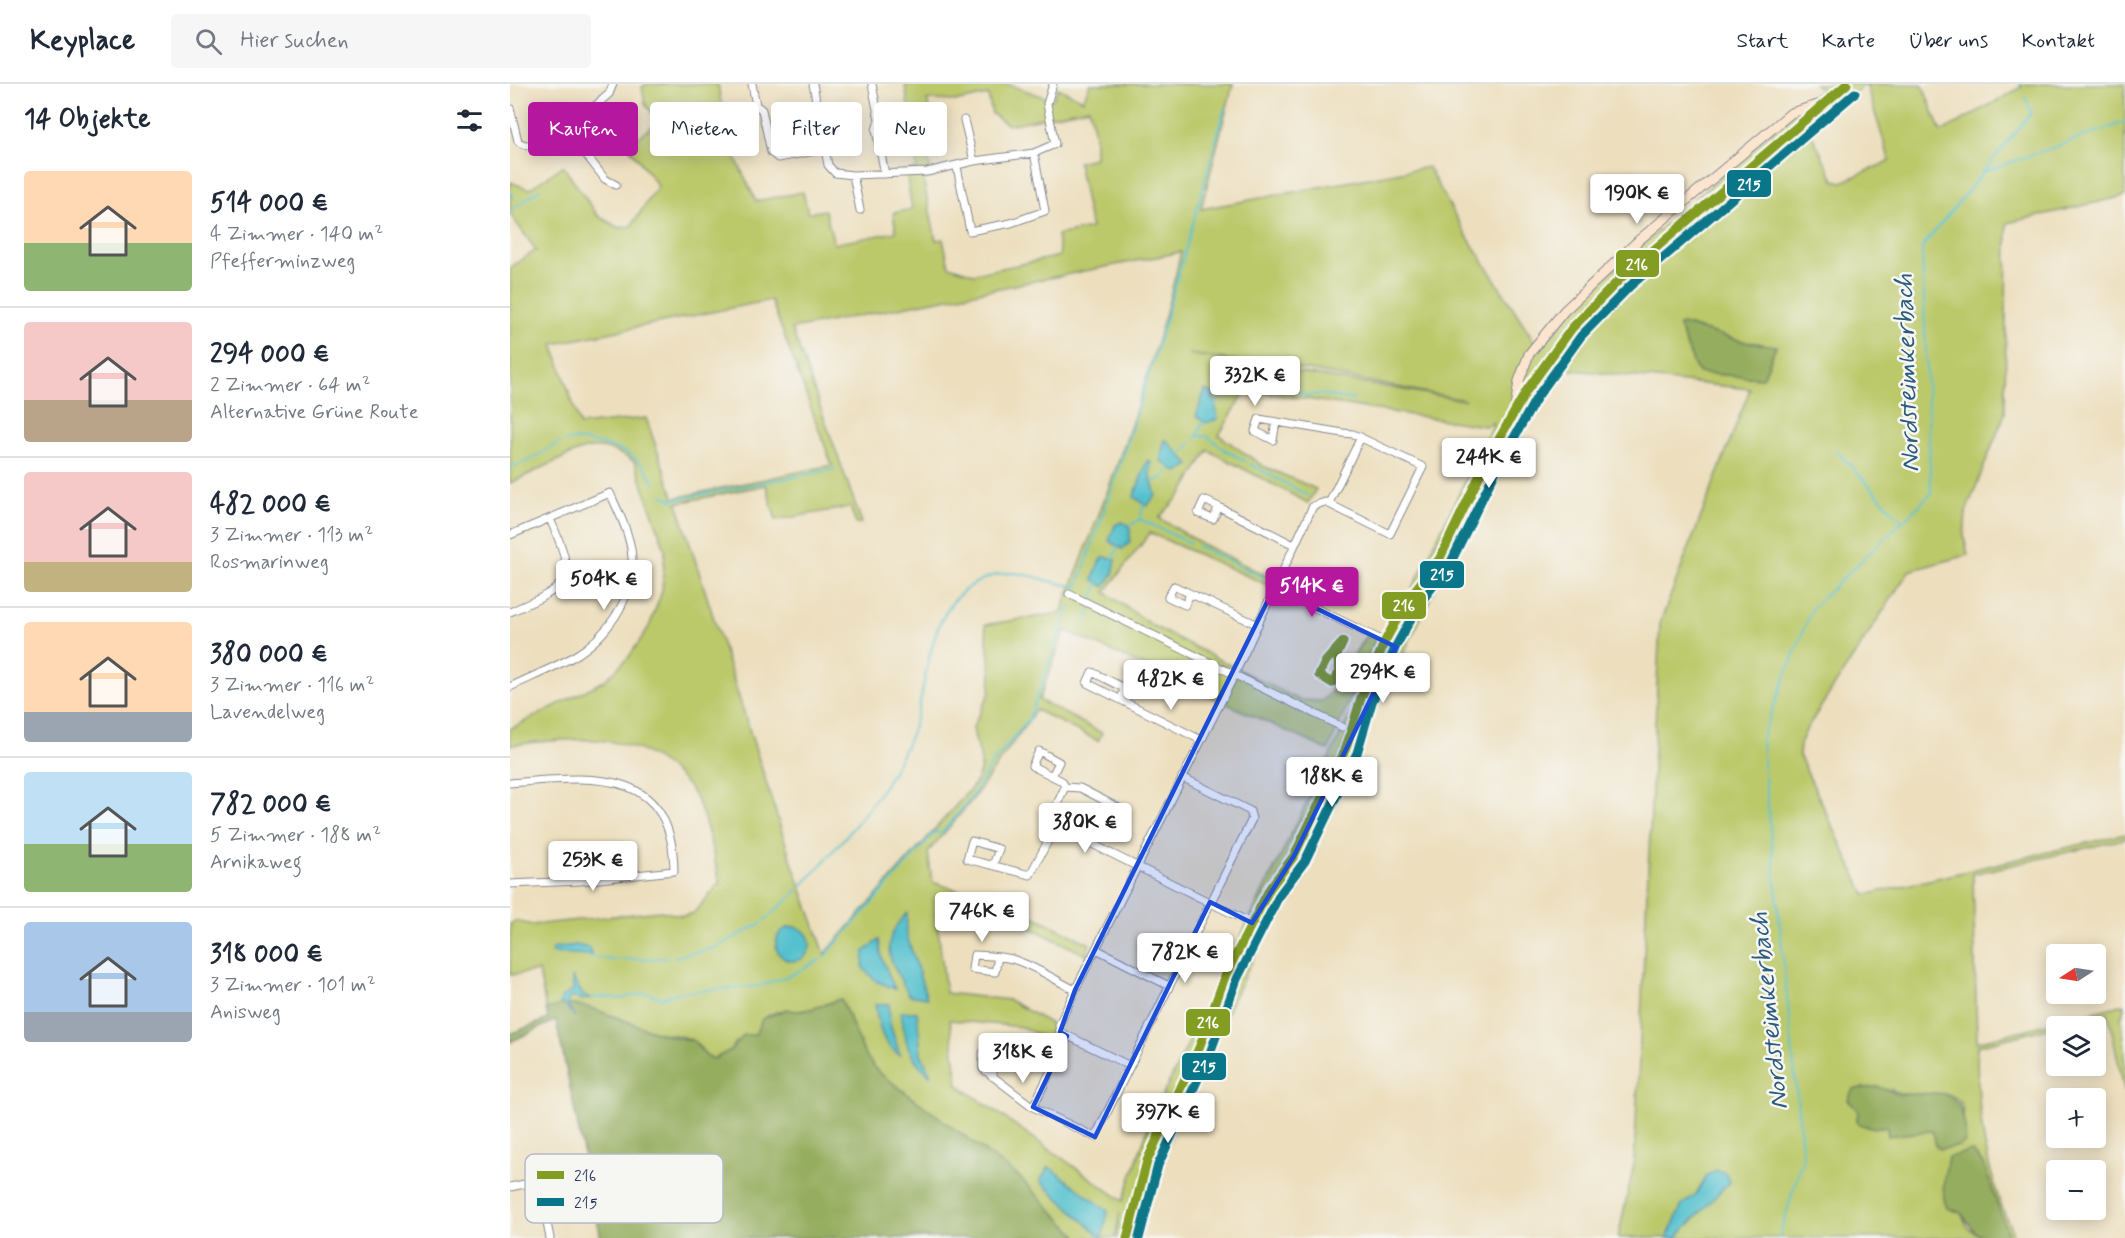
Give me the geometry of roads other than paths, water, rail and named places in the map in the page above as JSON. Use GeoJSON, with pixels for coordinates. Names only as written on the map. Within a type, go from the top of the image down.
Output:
{"type":"FeatureCollection","features":[{"type":"Feature","properties":{"kind":"street"},"geometry":{"type":"LineString","coordinates":[[599,102],[609,94],[613,84]]}},
{"type":"Feature","properties":{"kind":"street"},"geometry":{"type":"LineString","coordinates":[[752,84],[756,105],[762,110],[771,152]]}},
{"type":"Feature","properties":{"kind":"street"},"geometry":{"type":"LineString","coordinates":[[813,84],[816,102]]}},
{"type":"Feature","properties":{"kind":"street"},"geometry":{"type":"LineString","coordinates":[[872,84],[879,120],[876,130],[885,174]]}},
{"type":"Feature","properties":{"kind":"street"},"geometry":{"type":"LineString","coordinates":[[827,156],[831,170],[840,175],[853,175],[927,172],[957,167],[974,161],[1034,153],[1055,144],[1047,104],[1053,84]]}},
{"type":"Feature","properties":{"kind":"street"},"geometry":{"type":"LineString","coordinates":[[1127,1238],[1147,1161],[1199,1048],[1219,991],[1254,925],[1270,888],[1293,856],[1515,408],[1519,381],[1529,354],[1564,311],[1639,240],[1791,113],[1801,108],[1817,107],[1847,84]]}},
{"type":"Feature","properties":{"kind":"street"},"geometry":{"type":"LineString","coordinates":[[510,108],[515,136],[522,145],[528,144]]}},
{"type":"Feature","properties":{"kind":"street"},"geometry":{"type":"LineString","coordinates":[[964,120],[974,161]]}},
{"type":"Feature","properties":{"kind":"street"},"geometry":{"type":"LineString","coordinates":[[957,167],[970,231],[1011,223],[1045,211],[1034,153]]}},
{"type":"Feature","properties":{"kind":"street"},"geometry":{"type":"LineString","coordinates":[[587,156],[605,179],[616,185]]}},
{"type":"Feature","properties":{"kind":"street"},"geometry":{"type":"LineString","coordinates":[[774,156],[778,158],[788,156]]}},
{"type":"Feature","properties":{"kind":"street"},"geometry":{"type":"LineString","coordinates":[[853,175],[861,210]]}},
{"type":"Feature","properties":{"kind":"street"},"geometry":{"type":"LineString","coordinates":[[1130,1066],[1060,1032],[1059,1025],[1075,990],[1234,675],[1313,506],[1329,503],[1390,534],[1423,467],[1361,437],[1276,422]]}},
{"type":"Feature","properties":{"kind":"street"},"geometry":{"type":"LineString","coordinates":[[1329,503],[1361,437]]}},
{"type":"Feature","properties":{"kind":"street"},"geometry":{"type":"LineString","coordinates":[[510,535],[609,493],[626,530],[632,558],[630,583],[619,612],[602,633],[575,656],[510,687]]}},
{"type":"Feature","properties":{"kind":"street"},"geometry":{"type":"LineString","coordinates":[[1219,507],[1294,545]]}},
{"type":"Feature","properties":{"kind":"street"},"geometry":{"type":"LineString","coordinates":[[510,612],[551,594],[562,583],[568,568],[565,553],[550,519]]}},
{"type":"Feature","properties":{"kind":"street"},"geometry":{"type":"LineString","coordinates":[[1346,748],[1361,698],[1385,641],[1408,599],[1440,558]]}},
{"type":"Feature","properties":{"kind":"street"},"geometry":{"type":"LineString","coordinates":[[1274,588],[1396,647]]}},
{"type":"Feature","properties":{"kind":"street"},"geometry":{"type":"LineString","coordinates":[[1069,594],[1342,727]]}},
{"type":"Feature","properties":{"kind":"street"},"geometry":{"type":"LineString","coordinates":[[1190,594],[1258,625]]}},
{"type":"Feature","properties":{"kind":"street"},"geometry":{"type":"LineString","coordinates":[[1121,700],[1124,688],[1092,672],[1087,683],[1121,700],[1201,740]]}},
{"type":"Feature","properties":{"kind":"street"},"geometry":{"type":"LineString","coordinates":[[1052,776],[1062,781],[1065,787]]}},
{"type":"Feature","properties":{"kind":"street"},"geometry":{"type":"LineString","coordinates":[[993,1077],[1033,1107],[1095,1137],[1252,819],[1250,811],[1182,777]]}},
{"type":"Feature","properties":{"kind":"street"},"geometry":{"type":"LineString","coordinates":[[510,783],[618,781],[636,791],[660,810],[671,833],[674,871],[579,881],[510,884]]}},
{"type":"Feature","properties":{"kind":"street"},"geometry":{"type":"LineString","coordinates":[[1065,787],[1050,819],[1056,826],[1254,925]]}},
{"type":"Feature","properties":{"kind":"street"},"geometry":{"type":"LineString","coordinates":[[1065,787],[1080,788],[1121,809]]}},
{"type":"Feature","properties":{"kind":"street"},"geometry":{"type":"LineString","coordinates":[[993,866],[999,849],[972,841],[967,859],[1005,869],[1030,875],[1056,826]]}},
{"type":"Feature","properties":{"kind":"street"},"geometry":{"type":"LineString","coordinates":[[1096,949],[1170,986]]}},
{"type":"Feature","properties":{"kind":"street"},"geometry":{"type":"LineString","coordinates":[[998,957],[1014,960],[1075,990]]}},
{"type":"Feature","properties":{"kind":"street"},"geometry":{"type":"LineString","coordinates":[[1033,1107],[1068,1036]]}},
{"type":"Feature","properties":{"kind":"street"},"geometry":{"type":"LineString","coordinates":[[510,1187],[525,1183]]}},
{"type":"Feature","properties":{"kind":"street"},"geometry":{"type":"LineString","coordinates":[[547,1223],[550,1238]]}},
{"type":"Feature","properties":{"kind":"water"},"geometry":{"type":"Polygon","coordinates":[[[1205,390],[1213,393],[1218,419],[1206,423],[1196,416],[1205,390]]]}},
{"type":"Feature","properties":{"kind":"water"},"geometry":{"type":"Polygon","coordinates":[[[1165,439],[1190,465],[1177,472],[1160,460],[1165,439]]]}},
{"type":"Feature","properties":{"kind":"water"},"geometry":{"type":"Polygon","coordinates":[[[1147,461],[1151,462],[1150,476],[1156,495],[1147,506],[1134,497],[1147,461]]]}},
{"type":"Feature","properties":{"kind":"water"},"geometry":{"type":"Polygon","coordinates":[[[1122,522],[1130,526],[1130,542],[1122,549],[1109,541],[1115,525],[1122,522]]]}},
{"type":"Feature","properties":{"kind":"water"},"geometry":{"type":"Polygon","coordinates":[[[1104,557],[1116,559],[1113,574],[1104,587],[1093,579],[1099,562],[1104,557]]]}},
{"type":"Feature","properties":{"kind":"water"},"geometry":{"type":"Polygon","coordinates":[[[907,913],[906,933],[927,998],[909,995],[892,963],[889,944],[897,924],[907,913]]]}},
{"type":"Feature","properties":{"kind":"water"},"geometry":{"type":"Polygon","coordinates":[[[793,927],[805,932],[810,944],[805,956],[793,961],[781,956],[776,944],[781,932],[793,927]]]}},
{"type":"Feature","properties":{"kind":"water"},"geometry":{"type":"Polygon","coordinates":[[[879,940],[882,959],[895,989],[876,981],[863,968],[864,952],[879,940]]]}},
{"type":"Feature","properties":{"kind":"water"},"geometry":{"type":"Polygon","coordinates":[[[576,945],[590,948],[591,955],[551,953],[554,948],[576,945]]]}},
{"type":"Feature","properties":{"kind":"water"},"geometry":{"type":"Polygon","coordinates":[[[572,977],[583,995],[591,998],[582,1000],[573,997],[568,1000],[567,1003],[575,1017],[566,1006],[560,1003],[562,997],[573,991],[572,977]]]}},
{"type":"Feature","properties":{"kind":"water"},"geometry":{"type":"Polygon","coordinates":[[[875,1004],[889,1004],[890,1024],[900,1055],[884,1039],[875,1004]]]}},
{"type":"Feature","properties":{"kind":"water"},"geometry":{"type":"Polygon","coordinates":[[[901,1012],[917,1012],[921,1054],[931,1076],[916,1062],[908,1048],[901,1012]]]}},
{"type":"Feature","properties":{"kind":"water"},"geometry":{"type":"Polygon","coordinates":[[[1049,1167],[1108,1211],[1102,1238],[1040,1181],[1049,1167]]]}},
{"type":"Feature","properties":{"kind":"water"},"geometry":{"type":"Polygon","coordinates":[[[1717,1170],[1726,1173],[1729,1182],[1676,1238],[1667,1238],[1682,1205],[1696,1194],[1707,1175],[1717,1170]]]}},
{"type":"Feature","properties":{"kind":"waterway","name":"Nordsteimkerbach"},"geometry":{"type":"LineString","coordinates":[[1764,772],[1762,737],[1812,608],[1931,494],[1922,247],[2032,112],[2025,98]]}},
{"type":"Feature","properties":{"kind":"waterway"},"geometry":{"type":"LineString","coordinates":[[1076,589],[1098,530],[1156,350],[1225,107]]}},
{"type":"Feature","properties":{"kind":"waterway"},"geometry":{"type":"LineString","coordinates":[[1984,172],[2125,122]]}},
{"type":"Feature","properties":{"kind":"waterway"},"geometry":{"type":"LineString","coordinates":[[510,211],[540,189]]}},
{"type":"Feature","properties":{"kind":"waterway"},"geometry":{"type":"LineString","coordinates":[[510,192],[514,198]]}},
{"type":"Feature","properties":{"kind":"waterway"},"geometry":{"type":"LineString","coordinates":[[1215,406],[1228,385],[1241,383],[1268,389],[1295,390],[1308,396],[1319,394],[1354,400]]}},
{"type":"Feature","properties":{"kind":"waterway"},"geometry":{"type":"LineString","coordinates":[[1196,438],[1203,422]]}},
{"type":"Feature","properties":{"kind":"waterway"},"geometry":{"type":"LineString","coordinates":[[1197,436],[1207,436],[1225,450],[1245,461]]}},
{"type":"Feature","properties":{"kind":"waterway"},"geometry":{"type":"LineString","coordinates":[[566,441],[586,441],[625,452],[644,467],[654,483]]}},
{"type":"Feature","properties":{"kind":"waterway"},"geometry":{"type":"LineString","coordinates":[[510,467],[530,460],[560,442]]}},
{"type":"Feature","properties":{"kind":"waterway"},"geometry":{"type":"LineString","coordinates":[[1180,455],[1191,443]]}},
{"type":"Feature","properties":{"kind":"waterway"},"geometry":{"type":"LineString","coordinates":[[1836,450],[1902,521]]}},
{"type":"Feature","properties":{"kind":"waterway"},"geometry":{"type":"LineString","coordinates":[[1250,464],[1307,495]]}},
{"type":"Feature","properties":{"kind":"waterway"},"geometry":{"type":"LineString","coordinates":[[1153,482],[1162,478],[1171,467]]}},
{"type":"Feature","properties":{"kind":"waterway"},"geometry":{"type":"LineString","coordinates":[[662,495],[672,500],[835,469]]}},
{"type":"Feature","properties":{"kind":"waterway"},"geometry":{"type":"LineString","coordinates":[[1140,519],[1144,504]]}},
{"type":"Feature","properties":{"kind":"waterway"},"geometry":{"type":"LineString","coordinates":[[1130,526],[1140,519],[1190,543]]}},
{"type":"Feature","properties":{"kind":"waterway"},"geometry":{"type":"LineString","coordinates":[[1197,546],[1263,577]]}},
{"type":"Feature","properties":{"kind":"waterway"},"geometry":{"type":"LineString","coordinates":[[1113,558],[1118,547]]}},
{"type":"Feature","properties":{"kind":"waterway"},"geometry":{"type":"LineString","coordinates":[[803,885],[878,796],[898,762],[916,718],[938,627],[958,596],[973,585],[992,576],[1015,573],[1077,586]]}},
{"type":"Feature","properties":{"kind":"waterway"},"geometry":{"type":"LineString","coordinates":[[1092,602],[1098,582]]}},
{"type":"Feature","properties":{"kind":"waterway"},"geometry":{"type":"LineString","coordinates":[[824,957],[936,831],[941,834],[973,795],[990,766],[1029,719],[1069,607]]}},
{"type":"Feature","properties":{"kind":"waterway"},"geometry":{"type":"LineString","coordinates":[[1086,621],[1091,608]]}},
{"type":"Feature","properties":{"kind":"waterway","name":"Nordsteimkerbach"},"geometry":{"type":"LineString","coordinates":[[1765,777],[1803,1157],[1779,1238]]}},
{"type":"Feature","properties":{"kind":"waterway"},"geometry":{"type":"LineString","coordinates":[[765,920],[798,890]]}},
{"type":"Feature","properties":{"kind":"waterway"},"geometry":{"type":"LineString","coordinates":[[674,957],[714,948],[762,923]]}},
{"type":"Feature","properties":{"kind":"waterway"},"geometry":{"type":"LineString","coordinates":[[589,956],[614,960],[667,958]]}},
{"type":"Feature","properties":{"kind":"waterway"},"geometry":{"type":"LineString","coordinates":[[683,992],[759,986],[789,976],[820,960]]}},
{"type":"Feature","properties":{"kind":"waterway"},"geometry":{"type":"LineString","coordinates":[[591,998],[619,999],[647,993],[662,998],[679,992]]}}]}
